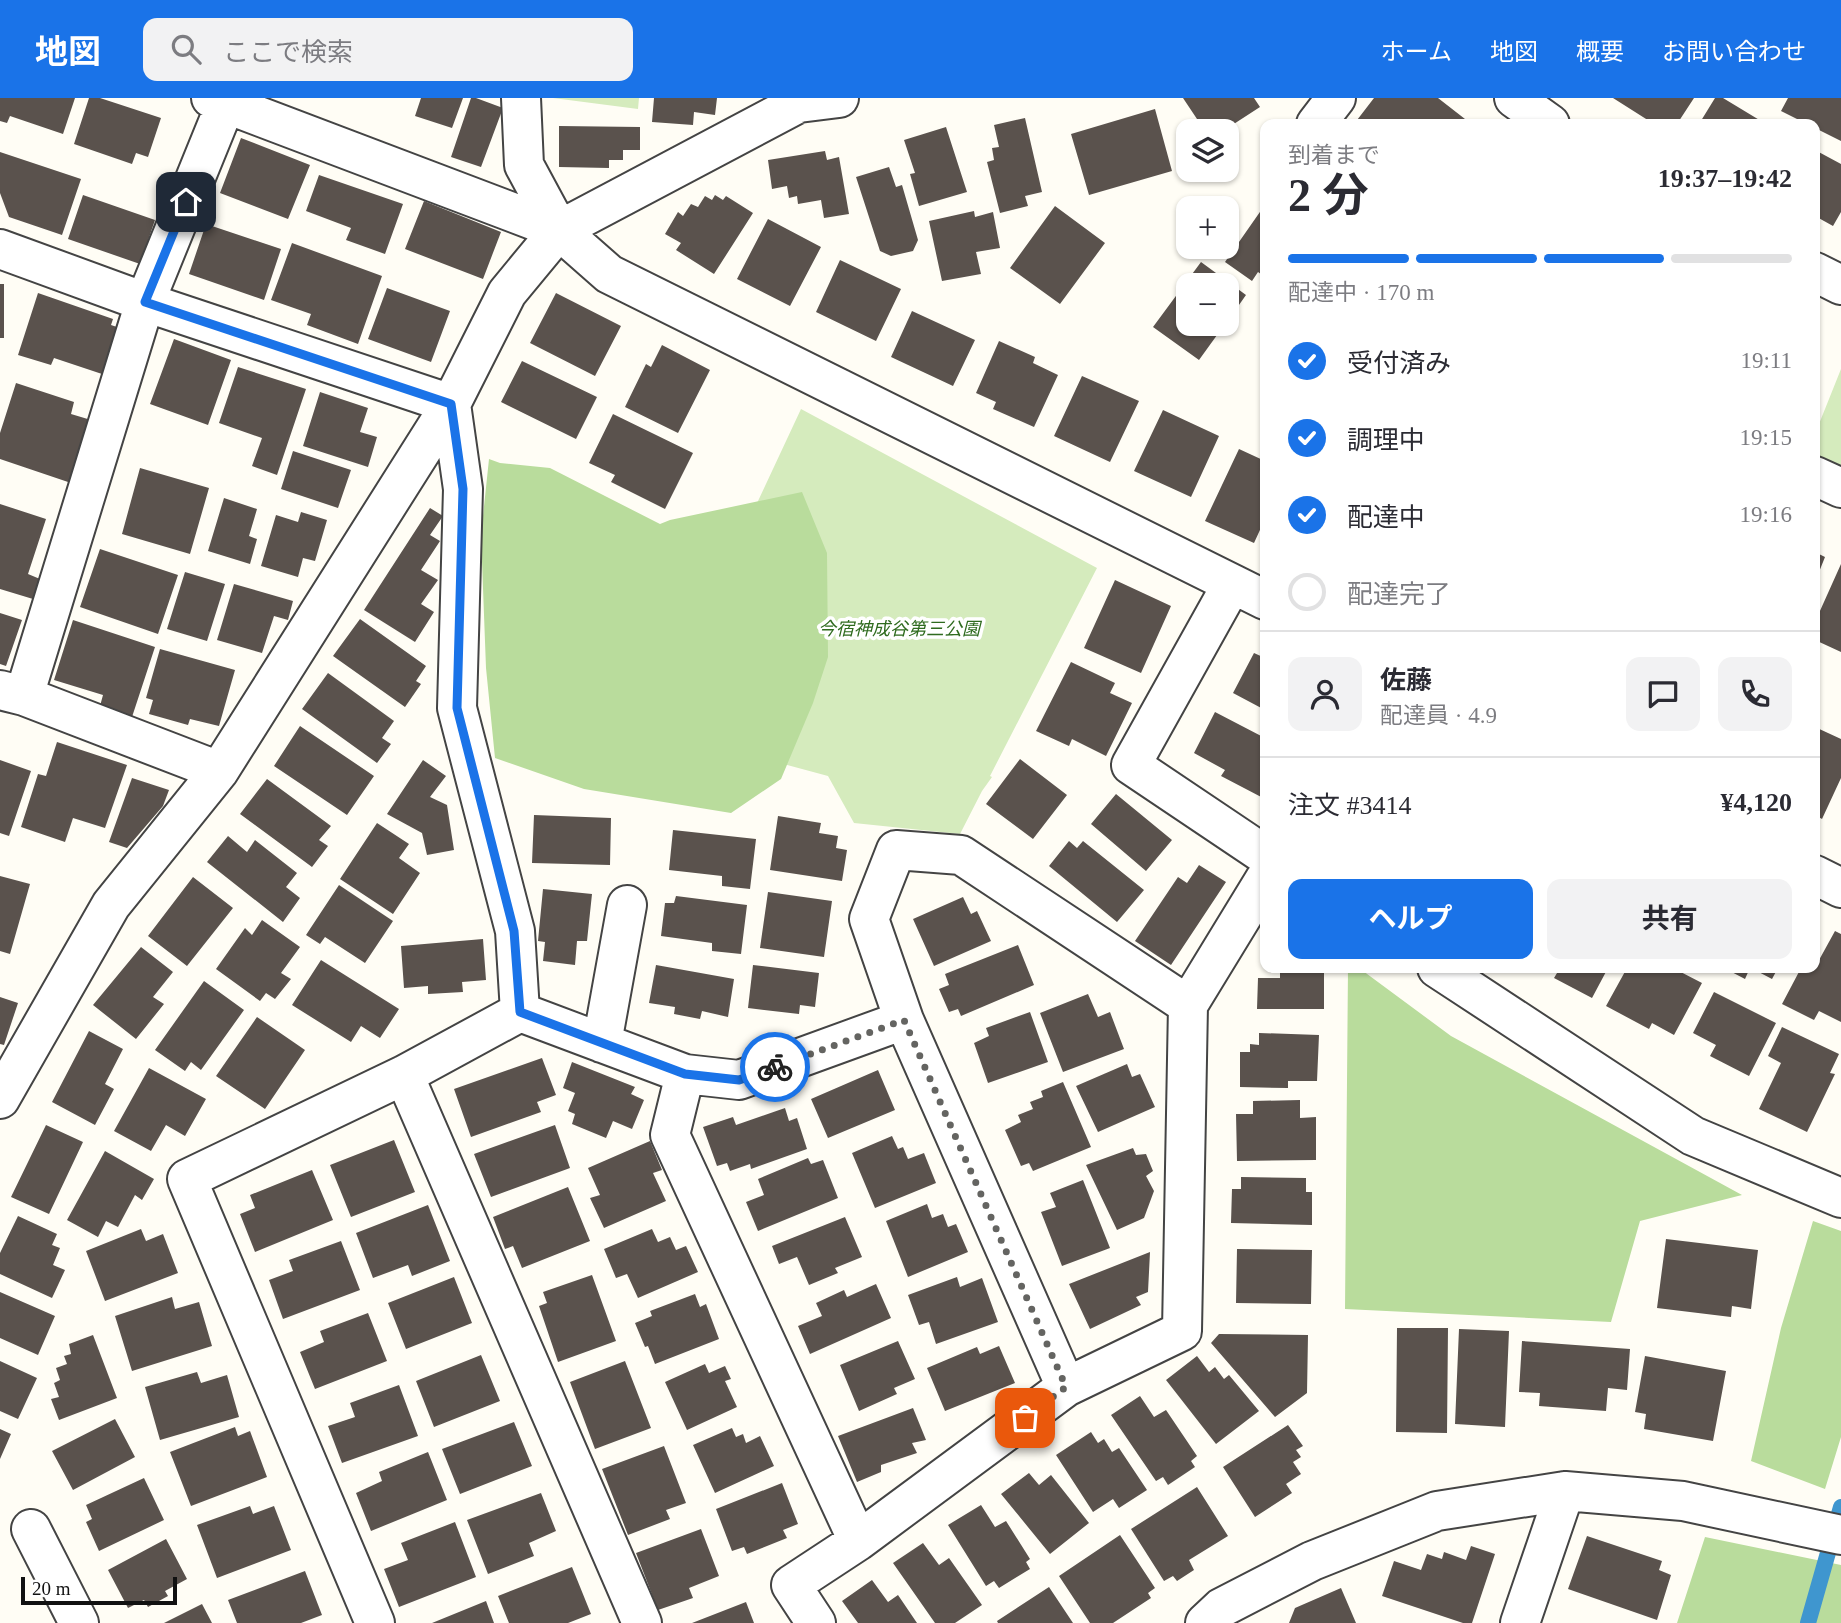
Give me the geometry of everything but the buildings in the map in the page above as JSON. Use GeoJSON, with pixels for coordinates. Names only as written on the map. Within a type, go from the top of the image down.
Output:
{"type":"FeatureCollection","features":[{"type":"Feature","properties":{"kind":"street"},"geometry":{"type":"LineString","coordinates":[[521,98],[524,165],[559,230],[608,274],[1260,598]]}},
{"type":"Feature","properties":{"kind":"street"},"geometry":{"type":"LineString","coordinates":[[0,1099],[111,905],[219,771],[451,404],[507,293],[559,230],[801,100],[839,98]]}},
{"type":"Feature","properties":{"kind":"street"},"geometry":{"type":"LineString","coordinates":[[1320,119],[1336,98]]}},
{"type":"Feature","properties":{"kind":"street"},"geometry":{"type":"LineString","coordinates":[[1514,98],[1543,119]]}},
{"type":"Feature","properties":{"kind":"street"},"geometry":{"type":"LineString","coordinates":[[219,771],[12,693],[145,302],[222,100],[559,230]]}},
{"type":"Feature","properties":{"kind":"street"},"geometry":{"type":"LineString","coordinates":[[0,249],[145,302],[451,404]]}},
{"type":"Feature","properties":{"kind":"street"},"geometry":{"type":"LineString","coordinates":[[1820,274],[1841,285]]}},
{"type":"Feature","properties":{"kind":"street"},"geometry":{"type":"LineString","coordinates":[[451,404],[463,489],[457,708],[514,931],[520,1012]]}},
{"type":"Feature","properties":{"kind":"street"},"geometry":{"type":"LineString","coordinates":[[1820,478],[1841,488]]}},
{"type":"Feature","properties":{"kind":"street"},"geometry":{"type":"LineString","coordinates":[[1232,584],[1131,765],[1260,852]]}},
{"type":"Feature","properties":{"kind":"street"},"geometry":{"type":"LineString","coordinates":[[1066,1387],[904,1020],[869,919],[896,850],[961,855],[1188,1005]]}},
{"type":"Feature","properties":{"kind":"street"},"geometry":{"type":"LineString","coordinates":[[1820,878],[1841,888]]}},
{"type":"Feature","properties":{"kind":"street"},"geometry":{"type":"LineString","coordinates":[[816,1623],[791,1585],[858,1541],[1066,1387],[1182,1331],[1188,1005],[1260,887]]}},
{"type":"Feature","properties":{"kind":"street"},"geometry":{"type":"LineString","coordinates":[[602,1042],[627,905]]}},
{"type":"Feature","properties":{"kind":"street"},"geometry":{"type":"LineString","coordinates":[[1445,973],[1693,1136],[1841,1198]]}},
{"type":"Feature","properties":{"kind":"street"},"geometry":{"type":"LineString","coordinates":[[375,1623],[187,1179],[404,1075],[520,1012],[685,1074],[739,1080],[904,1020]]}},
{"type":"Feature","properties":{"kind":"street"},"geometry":{"type":"LineString","coordinates":[[685,1074],[670,1135],[858,1541]]}},
{"type":"Feature","properties":{"kind":"street"},"geometry":{"type":"LineString","coordinates":[[404,1075],[642,1623]]}},
{"type":"Feature","properties":{"kind":"street"},"geometry":{"type":"LineString","coordinates":[[1205,1623],[1221,1608],[1312,1561],[1437,1511],[1565,1491],[1683,1501],[1841,1535]]}},
{"type":"Feature","properties":{"kind":"street"},"geometry":{"type":"LineString","coordinates":[[1520,1623],[1565,1491]]}},
{"type":"Feature","properties":{"kind":"street"},"geometry":{"type":"LineString","coordinates":[[31,1529],[79,1623]]}},
{"type":"Feature","properties":{"kind":"green space"},"geometry":{"type":"Polygon","coordinates":[[[553,98],[639,98],[638,109],[553,98]]]}},
{"type":"Feature","properties":{"kind":"green space"},"geometry":{"type":"Polygon","coordinates":[[[1841,369],[1841,468],[1820,458],[1820,422],[1841,369]]]}},
{"type":"Feature","properties":{"kind":"green space","name":"今宿神成谷第三公園"},"geometry":{"type":"Polygon","coordinates":[[[801,409],[1097,568],[990,776],[992,777],[960,834],[854,823],[828,776],[739,752],[744,531],[801,409]]]}},
{"type":"Feature","properties":{"kind":"green space"},"geometry":{"type":"Polygon","coordinates":[[[489,459],[500,463],[550,468],[660,524],[802,492],[827,553],[828,657],[813,703],[781,779],[731,813],[584,789],[495,758],[486,668],[481,535],[489,459]]]}},
{"type":"Feature","properties":{"kind":"green space"},"geometry":{"type":"Polygon","coordinates":[[[1348,973],[1366,973],[1451,1036],[1742,1195],[1640,1221],[1611,1322],[1345,1309],[1348,973]]]}},
{"type":"Feature","properties":{"kind":"green space"},"geometry":{"type":"Polygon","coordinates":[[[1813,1221],[1841,1231],[1841,1437],[1825,1489],[1751,1461],[1781,1328],[1813,1221]]]}},
{"type":"Feature","properties":{"kind":"green space"},"geometry":{"type":"Polygon","coordinates":[[[1705,1537],[1841,1565],[1841,1623],[1677,1623],[1705,1537]]]}},
{"type":"Feature","properties":{"kind":"waterway"},"geometry":{"type":"LineString","coordinates":[[1808,1623],[1841,1507]]}},
{"type":"Feature","properties":{"kind":"way so far"},"geometry":{"type":"LineString","coordinates":[[775,1067],[904,1020],[1066,1387],[1025,1418]]}},
{"type":"Feature","properties":{"kind":"route"},"geometry":{"type":"LineString","coordinates":[[186,202],[145,302],[451,404],[463,489],[457,708],[514,931],[520,1012],[685,1074],[739,1080],[775,1067]]}}]}
